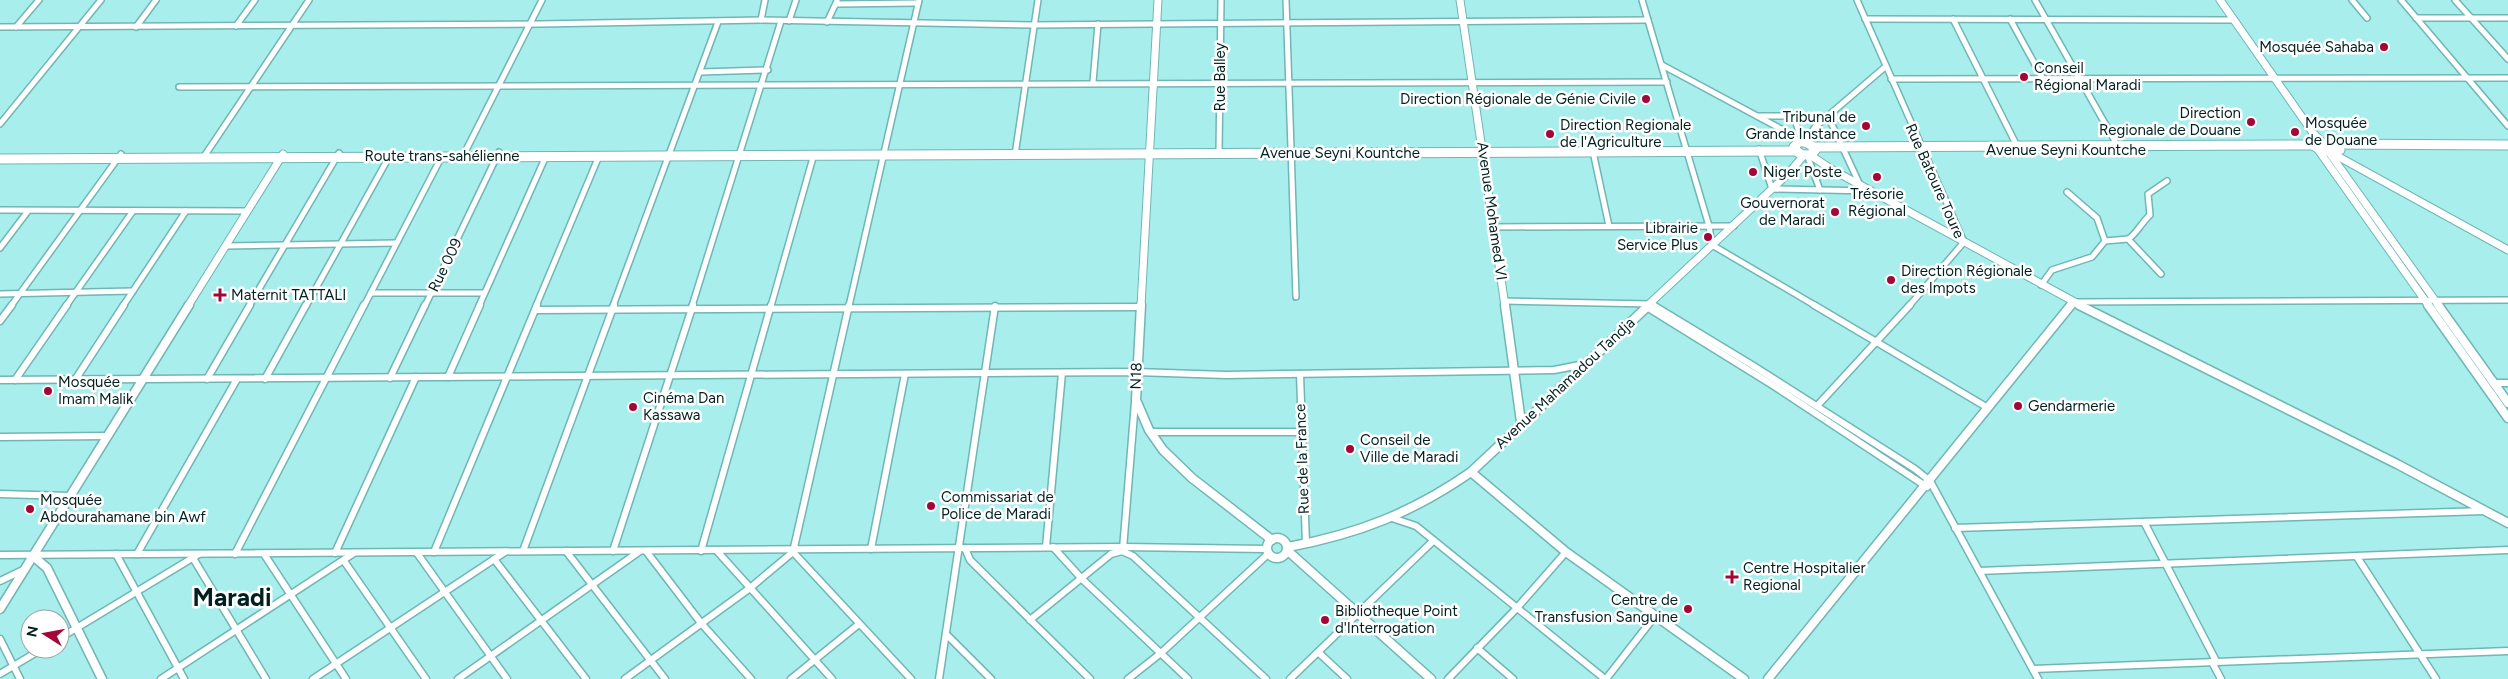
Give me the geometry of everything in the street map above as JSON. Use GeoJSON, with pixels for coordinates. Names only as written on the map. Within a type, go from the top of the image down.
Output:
{"type":"FeatureCollection","features":[{"type":"Feature","properties":{"kind":"highway","name":"Avenue Seyni Kountche"},"geometry":{"type":"LineString","coordinates":[[883,153],[2508,145]]}},
{"type":"Feature","properties":{"kind":"highway","name":"Avenue Seyni Kountche"},"geometry":{"type":"LineString","coordinates":[[1922,149],[2018,146],[2118,148]]}},
{"type":"Feature","properties":{"kind":"highway","name":"Avenue Seyni Kountche"},"geometry":{"type":"LineString","coordinates":[[2320,146],[2508,149]]}},
{"type":"Feature","properties":{"kind":"highway","name":"Route trans-sahélienne"},"geometry":{"type":"LineString","coordinates":[[498,154],[599,156],[671,153]]}},
{"type":"Feature","properties":{"kind":"highway","name":"Route trans-sahélienne"},"geometry":{"type":"LineString","coordinates":[[0,154],[205,156],[883,153]]}},
{"type":"Feature","properties":{"kind":"highway","name":"Route trans-sahélienne"},"geometry":{"type":"LineString","coordinates":[[338,155],[442,156],[464,154]]}},
{"type":"Feature","properties":{"kind":"highway","name":"Route trans-sahélienne"},"geometry":{"type":"LineString","coordinates":[[0,159],[119,156]]}},
{"type":"Feature","properties":{"kind":"street"},"geometry":{"type":"LineString","coordinates":[[16,27],[39,0]]}},
{"type":"Feature","properties":{"kind":"street"},"geometry":{"type":"LineString","coordinates":[[0,124],[101,0]]}},
{"type":"Feature","properties":{"kind":"street"},"geometry":{"type":"LineString","coordinates":[[136,27],[156,0]]}},
{"type":"Feature","properties":{"kind":"street"},"geometry":{"type":"LineString","coordinates":[[236,26],[255,0]]}},
{"type":"Feature","properties":{"kind":"street"},"geometry":{"type":"LineString","coordinates":[[205,156],[309,0]]}},
{"type":"Feature","properties":{"kind":"street"},"geometry":{"type":"LineString","coordinates":[[464,154],[542,0]]}},
{"type":"Feature","properties":{"kind":"street"},"geometry":{"type":"LineString","coordinates":[[761,20],[765,0]]}},
{"type":"Feature","properties":{"kind":"street"},"geometry":{"type":"LineString","coordinates":[[789,21],[796,0]]}},
{"type":"Feature","properties":{"kind":"street"},"geometry":{"type":"LineString","coordinates":[[1016,153],[1038,0]]}},
{"type":"Feature","properties":{"kind":"street","name":"N18"},"geometry":{"type":"LineString","coordinates":[[1158,0],[1148,152],[1136,400],[1150,432],[1160,446],[1186,472],[1272,540],[1283,540],[1288,549]]}},
{"type":"Feature","properties":{"kind":"street","name":"Rue Balley"},"geometry":{"type":"LineString","coordinates":[[1218,151],[1221,83],[1221,0]]}},
{"type":"Feature","properties":{"kind":"street"},"geometry":{"type":"LineString","coordinates":[[1286,0],[1296,297]]}},
{"type":"Feature","properties":{"kind":"street","name":"Avenue Mohamed VI"},"geometry":{"type":"LineString","coordinates":[[1460,0],[1521,422]]}},
{"type":"Feature","properties":{"kind":"street"},"geometry":{"type":"LineString","coordinates":[[1642,0],[1709,226],[1712,245],[1988,408]]}},
{"type":"Feature","properties":{"kind":"street","name":"Rue Batoure Toure"},"geometry":{"type":"LineString","coordinates":[[1817,406],[1877,343],[1964,242],[1857,0]]}},
{"type":"Feature","properties":{"kind":"street"},"geometry":{"type":"LineString","coordinates":[[2035,0],[2118,148]]}},
{"type":"Feature","properties":{"kind":"street"},"geometry":{"type":"LineString","coordinates":[[2220,0],[2508,418]]}},
{"type":"Feature","properties":{"kind":"street"},"geometry":{"type":"LineString","coordinates":[[2352,0],[2367,18]]}},
{"type":"Feature","properties":{"kind":"street"},"geometry":{"type":"LineString","coordinates":[[2401,0],[2508,126]]}},
{"type":"Feature","properties":{"kind":"street"},"geometry":{"type":"LineString","coordinates":[[2455,0],[2508,59]]}},
{"type":"Feature","properties":{"kind":"street"},"geometry":{"type":"LineString","coordinates":[[624,679],[750,588],[794,550],[883,153],[919,2],[837,2],[827,22]]}},
{"type":"Feature","properties":{"kind":"street"},"geometry":{"type":"LineString","coordinates":[[2416,18],[2508,18]]}},
{"type":"Feature","properties":{"kind":"street"},"geometry":{"type":"LineString","coordinates":[[1865,19],[2233,20]]}},
{"type":"Feature","properties":{"kind":"street"},"geometry":{"type":"LineString","coordinates":[[1953,19],[2018,146]]}},
{"type":"Feature","properties":{"kind":"street"},"geometry":{"type":"LineString","coordinates":[[2010,19],[2043,80]]}},
{"type":"Feature","properties":{"kind":"street"},"geometry":{"type":"LineString","coordinates":[[0,27],[530,24],[761,20],[1034,25],[1648,20]]}},
{"type":"Feature","properties":{"kind":"street"},"geometry":{"type":"LineString","coordinates":[[613,551],[764,84],[781,20]]}},
{"type":"Feature","properties":{"kind":"street"},"geometry":{"type":"LineString","coordinates":[[523,551],[718,22]]}},
{"type":"Feature","properties":{"kind":"street"},"geometry":{"type":"LineString","coordinates":[[1093,82],[1098,24]]}},
{"type":"Feature","properties":{"kind":"street"},"geometry":{"type":"LineString","coordinates":[[1662,65],[1783,130],[1804,148],[1870,191],[2041,285],[2397,464],[2508,523]]}},
{"type":"Feature","properties":{"kind":"street"},"geometry":{"type":"LineString","coordinates":[[1804,148],[1812,131],[1885,67]]}},
{"type":"Feature","properties":{"kind":"street"},"geometry":{"type":"LineString","coordinates":[[701,72],[768,70]]}},
{"type":"Feature","properties":{"kind":"street"},"geometry":{"type":"LineString","coordinates":[[1891,79],[2508,78]]}},
{"type":"Feature","properties":{"kind":"street"},"geometry":{"type":"LineString","coordinates":[[179,87],[1093,82],[1667,82]]}},
{"type":"Feature","properties":{"kind":"street"},"geometry":{"type":"LineString","coordinates":[[1756,116],[1828,116]]}},
{"type":"Feature","properties":{"kind":"street"},"geometry":{"type":"LineString","coordinates":[[1828,116],[1860,185]]}},
{"type":"Feature","properties":{"kind":"street"},"geometry":{"type":"LineString","coordinates":[[1794,117],[1820,190]]}},
{"type":"Feature","properties":{"kind":"street"},"geometry":{"type":"LineString","coordinates":[[2320,146],[2508,250]]}},
{"type":"Feature","properties":{"kind":"street"},"geometry":{"type":"LineString","coordinates":[[2320,146],[2508,402]]}},
{"type":"Feature","properties":{"kind":"street","name":"Avenue Mahamadou Tandja"},"geometry":{"type":"LineString","coordinates":[[1267,551],[1279,558],[1288,549],[1330,540],[1392,518],[1435,497],[1471,472],[1521,422],[1538,410],[1734,226],[1772,189],[1804,148]]}},
{"type":"Feature","properties":{"kind":"street"},"geometry":{"type":"LineString","coordinates":[[1759,149],[1772,189],[1870,191]]}},
{"type":"Feature","properties":{"kind":"street"},"geometry":{"type":"LineString","coordinates":[[1593,150],[1609,226]]}},
{"type":"Feature","properties":{"kind":"street"},"geometry":{"type":"LineString","coordinates":[[701,551],[814,153]]}},
{"type":"Feature","properties":{"kind":"street","name":"Rue 009"},"geometry":{"type":"LineString","coordinates":[[390,378],[498,154]]}},
{"type":"Feature","properties":{"kind":"street"},"geometry":{"type":"LineString","coordinates":[[0,609],[282,155]]}},
{"type":"Feature","properties":{"kind":"street"},"geometry":{"type":"LineString","coordinates":[[207,379],[338,155]]}},
{"type":"Feature","properties":{"kind":"street"},"geometry":{"type":"LineString","coordinates":[[0,321],[119,156]]}},
{"type":"Feature","properties":{"kind":"street"},"geometry":{"type":"LineString","coordinates":[[265,379],[388,156]]}},
{"type":"Feature","properties":{"kind":"street"},"geometry":{"type":"LineString","coordinates":[[235,554],[442,156]]}},
{"type":"Feature","properties":{"kind":"street"},"geometry":{"type":"LineString","coordinates":[[448,377],[546,156]]}},
{"type":"Feature","properties":{"kind":"street"},"geometry":{"type":"LineString","coordinates":[[434,552],[599,156]]}},
{"type":"Feature","properties":{"kind":"street"},"geometry":{"type":"LineString","coordinates":[[2041,285],[2052,270],[2092,257],[2105,241],[2128,239],[2134,236],[2140,225],[2150,215],[2148,192],[2167,180]]}},
{"type":"Feature","properties":{"kind":"street"},"geometry":{"type":"LineString","coordinates":[[2067,192],[2097,218],[2105,241]]}},
{"type":"Feature","properties":{"kind":"street"},"geometry":{"type":"LineString","coordinates":[[0,210],[247,211]]}},
{"type":"Feature","properties":{"kind":"street"},"geometry":{"type":"LineString","coordinates":[[0,248],[28,210]]}},
{"type":"Feature","properties":{"kind":"street"},"geometry":{"type":"LineString","coordinates":[[15,380],[133,211]]}},
{"type":"Feature","properties":{"kind":"street"},"geometry":{"type":"LineString","coordinates":[[74,380],[186,211]]}},
{"type":"Feature","properties":{"kind":"street"},"geometry":{"type":"LineString","coordinates":[[1494,226],[1734,226]]}},
{"type":"Feature","properties":{"kind":"street"},"geometry":{"type":"LineString","coordinates":[[2128,239],[2160,274]]}},
{"type":"Feature","properties":{"kind":"street"},"geometry":{"type":"LineString","coordinates":[[226,246],[396,244]]}},
{"type":"Feature","properties":{"kind":"street"},"geometry":{"type":"LineString","coordinates":[[0,294],[133,292]]}},
{"type":"Feature","properties":{"kind":"street"},"geometry":{"type":"LineString","coordinates":[[372,293],[484,293]]}},
{"type":"Feature","properties":{"kind":"street"},"geometry":{"type":"LineString","coordinates":[[2073,302],[2508,300]]}},
{"type":"Feature","properties":{"kind":"street"},"geometry":{"type":"LineString","coordinates":[[1504,302],[1640,302],[1701,336],[1817,406],[1930,486],[2038,679]]}},
{"type":"Feature","properties":{"kind":"street"},"geometry":{"type":"LineString","coordinates":[[1768,679],[1930,486],[1988,408],[2073,302]]}},
{"type":"Feature","properties":{"kind":"street"},"geometry":{"type":"LineString","coordinates":[[939,679],[962,548],[984,373],[995,306]]}},
{"type":"Feature","properties":{"kind":"street"},"geometry":{"type":"LineString","coordinates":[[534,310],[1140,306]]}},
{"type":"Feature","properties":{"kind":"street"},"geometry":{"type":"LineString","coordinates":[[1701,336],[1930,486]]}},
{"type":"Feature","properties":{"kind":"street"},"geometry":{"type":"LineString","coordinates":[[0,380],[1136,372],[1226,375],[1554,370],[1587,364]]}},
{"type":"Feature","properties":{"kind":"street"},"geometry":{"type":"LineString","coordinates":[[1062,373],[1050,547],[1188,679]]}},
{"type":"Feature","properties":{"kind":"street"},"geometry":{"type":"LineString","coordinates":[[871,549],[905,374]]}},
{"type":"Feature","properties":{"kind":"street","name":"Rue de la France"},"geometry":{"type":"LineString","coordinates":[[1300,374],[1306,544]]}},
{"type":"Feature","properties":{"kind":"street"},"geometry":{"type":"LineString","coordinates":[[335,553],[416,377]]}},
{"type":"Feature","properties":{"kind":"street"},"geometry":{"type":"LineString","coordinates":[[137,554],[237,379]]}},
{"type":"Feature","properties":{"kind":"street"},"geometry":{"type":"LineString","coordinates":[[2484,382],[2508,382]]}},
{"type":"Feature","properties":{"kind":"street"},"geometry":{"type":"LineString","coordinates":[[1123,549],[1136,400]]}},
{"type":"Feature","properties":{"kind":"street"},"geometry":{"type":"LineString","coordinates":[[1150,432],[1301,432]]}},
{"type":"Feature","properties":{"kind":"street"},"geometry":{"type":"LineString","coordinates":[[0,437],[107,436]]}},
{"type":"Feature","properties":{"kind":"street"},"geometry":{"type":"LineString","coordinates":[[1471,472],[1566,552],[1744,679]]}},
{"type":"Feature","properties":{"kind":"street"},"geometry":{"type":"LineString","coordinates":[[0,494],[70,496]]}},
{"type":"Feature","properties":{"kind":"street"},"geometry":{"type":"LineString","coordinates":[[1955,528],[2486,511]]}},
{"type":"Feature","properties":{"kind":"street"},"geometry":{"type":"LineString","coordinates":[[1392,518],[1416,526],[1516,609],[1605,679],[1655,616]]}},
{"type":"Feature","properties":{"kind":"street"},"geometry":{"type":"LineString","coordinates":[[2144,522],[2221,679]]}},
{"type":"Feature","properties":{"kind":"street"},"geometry":{"type":"LineString","coordinates":[[1128,679],[1161,654],[1200,618],[1267,551],[1272,540]]}},
{"type":"Feature","properties":{"kind":"street"},"geometry":{"type":"LineString","coordinates":[[1290,679],[1433,541]]}},
{"type":"Feature","properties":{"kind":"street"},"geometry":{"type":"LineString","coordinates":[[0,555],[137,554],[196,556],[235,554],[1050,547],[1267,551]]}},
{"type":"Feature","properties":{"kind":"street"},"geometry":{"type":"LineString","coordinates":[[962,548],[970,560],[1090,679]]}},
{"type":"Feature","properties":{"kind":"street"},"geometry":{"type":"LineString","coordinates":[[1030,620],[1111,554],[1123,549]]}},
{"type":"Feature","properties":{"kind":"street"},"geometry":{"type":"LineString","coordinates":[[1123,549],[1133,556],[1266,679]]}},
{"type":"Feature","properties":{"kind":"street"},"geometry":{"type":"LineString","coordinates":[[1288,549],[1357,614],[1431,679]]}},
{"type":"Feature","properties":{"kind":"street"},"geometry":{"type":"LineString","coordinates":[[794,550],[911,679]]}},
{"type":"Feature","properties":{"kind":"street"},"geometry":{"type":"LineString","coordinates":[[1979,571],[2508,550]]}},
{"type":"Feature","properties":{"kind":"street"},"geometry":{"type":"LineString","coordinates":[[566,551],[591,586],[666,679]]}},
{"type":"Feature","properties":{"kind":"street"},"geometry":{"type":"LineString","coordinates":[[458,679],[643,551]]}},
{"type":"Feature","properties":{"kind":"street"},"geometry":{"type":"LineString","coordinates":[[643,551],[701,623],[751,679]]}},
{"type":"Feature","properties":{"kind":"street"},"geometry":{"type":"LineString","coordinates":[[717,551],[832,679]]}},
{"type":"Feature","properties":{"kind":"street"},"geometry":{"type":"LineString","coordinates":[[312,679],[506,552]]}},
{"type":"Feature","properties":{"kind":"street"},"geometry":{"type":"LineString","coordinates":[[1448,679],[1516,609],[1566,552]]}},
{"type":"Feature","properties":{"kind":"street"},"geometry":{"type":"LineString","coordinates":[[161,679],[355,553]]}},
{"type":"Feature","properties":{"kind":"street"},"geometry":{"type":"LineString","coordinates":[[417,553],[507,679]]}},
{"type":"Feature","properties":{"kind":"street"},"geometry":{"type":"LineString","coordinates":[[34,554],[47,568],[102,679]]}},
{"type":"Feature","properties":{"kind":"street"},"geometry":{"type":"LineString","coordinates":[[116,554],[184,679]]}},
{"type":"Feature","properties":{"kind":"street"},"geometry":{"type":"LineString","coordinates":[[264,554],[346,679]]}},
{"type":"Feature","properties":{"kind":"street"},"geometry":{"type":"LineString","coordinates":[[70,632],[138,593],[196,556]]}},
{"type":"Feature","properties":{"kind":"street"},"geometry":{"type":"LineString","coordinates":[[196,556],[235,630],[266,679]]}},
{"type":"Feature","properties":{"kind":"street"},"geometry":{"type":"LineString","coordinates":[[2357,557],[2436,679]]}},
{"type":"Feature","properties":{"kind":"street"},"geometry":{"type":"LineString","coordinates":[[494,560],[586,679]]}},
{"type":"Feature","properties":{"kind":"street"},"geometry":{"type":"LineString","coordinates":[[344,561],[426,679]]}},
{"type":"Feature","properties":{"kind":"street"},"geometry":{"type":"LineString","coordinates":[[0,581],[25,569]]}},
{"type":"Feature","properties":{"kind":"street"},"geometry":{"type":"LineString","coordinates":[[791,679],[860,624]]}},
{"type":"Feature","properties":{"kind":"street"},"geometry":{"type":"LineString","coordinates":[[946,634],[991,679]]}},
{"type":"Feature","properties":{"kind":"street"},"geometry":{"type":"LineString","coordinates":[[0,639],[20,679]]}},
{"type":"Feature","properties":{"kind":"street"},"geometry":{"type":"LineString","coordinates":[[1477,648],[1513,679]]}},
{"type":"Feature","properties":{"kind":"street"},"geometry":{"type":"LineString","coordinates":[[2033,669],[2508,651]]}},
{"type":"Feature","properties":{"kind":"street"},"geometry":{"type":"LineString","coordinates":[[1318,652],[1347,679]]}},
{"type":"Feature","properties":{"kind":"street"},"geometry":{"type":"LineString","coordinates":[[0,674],[24,659]]}},
{"type":"Feature","properties":{"kind":"place","name":"Mosquée Sahaba"},"geometry":{"type":"Point","coordinates":[2384,47]}},
{"type":"Feature","properties":{"kind":"place","name":"Conseil Régional Maradi"},"geometry":{"type":"Point","coordinates":[2024,77]}},
{"type":"Feature","properties":{"kind":"place","name":"Direction Régionale de Génie Civile"},"geometry":{"type":"Point","coordinates":[1646,99]}},
{"type":"Feature","properties":{"kind":"place","name":"Direction Regionale de Douane"},"geometry":{"type":"Point","coordinates":[2251,122]}},
{"type":"Feature","properties":{"kind":"place","name":"Tribunal de Grande Instance"},"geometry":{"type":"Point","coordinates":[1866,126]}},
{"type":"Feature","properties":{"kind":"place","name":"Mosquée de Douane"},"geometry":{"type":"Point","coordinates":[2295,132]}},
{"type":"Feature","properties":{"kind":"place","name":"Direction Regionale de l'Agriculture"},"geometry":{"type":"Point","coordinates":[1550,134]}},
{"type":"Feature","properties":{"kind":"place","name":"Niger Poste"},"geometry":{"type":"Point","coordinates":[1753,172]}},
{"type":"Feature","properties":{"kind":"place","name":"Trésorie Régional"},"geometry":{"type":"Point","coordinates":[1877,177]}},
{"type":"Feature","properties":{"kind":"place","name":"Gouvernorat de Maradi"},"geometry":{"type":"Point","coordinates":[1835,212]}},
{"type":"Feature","properties":{"kind":"place","name":"Librairie Service Plus"},"geometry":{"type":"Point","coordinates":[1708,237]}},
{"type":"Feature","properties":{"kind":"place","name":"Direction Régionale des Impots"},"geometry":{"type":"Point","coordinates":[1891,280]}},
{"type":"Feature","properties":{"kind":"place","name":"Maternit TATTALI"},"geometry":{"type":"Point","coordinates":[220,295]}},
{"type":"Feature","properties":{"kind":"place","name":"Mosquée Imam Malik"},"geometry":{"type":"Point","coordinates":[48,391]}},
{"type":"Feature","properties":{"kind":"place","name":"Gendarmerie"},"geometry":{"type":"Point","coordinates":[2018,406]}},
{"type":"Feature","properties":{"kind":"place","name":"Cinéma Dan Kassawa"},"geometry":{"type":"Point","coordinates":[633,407]}},
{"type":"Feature","properties":{"kind":"place","name":"Conseil de Ville de Maradi"},"geometry":{"type":"Point","coordinates":[1350,449]}},
{"type":"Feature","properties":{"kind":"place","name":"Commissariat de Police de Maradi"},"geometry":{"type":"Point","coordinates":[931,506]}},
{"type":"Feature","properties":{"kind":"place","name":"Mosquée Abdourahamane bin Awf"},"geometry":{"type":"Point","coordinates":[30,509]}},
{"type":"Feature","properties":{"kind":"place","name":"Centre Hospitalier Regional"},"geometry":{"type":"Point","coordinates":[1732,577]}},
{"type":"Feature","properties":{"kind":"place","name":"Centre de Transfusion Sanguine"},"geometry":{"type":"Point","coordinates":[1688,609]}},
{"type":"Feature","properties":{"kind":"place","name":"Bibliotheque Point d'Interrogation"},"geometry":{"type":"Point","coordinates":[1325,620]}},
{"type":"Feature","properties":{"kind":"district","name":"Maradi"},"geometry":{"type":"Point","coordinates":[232,597]}}]}
